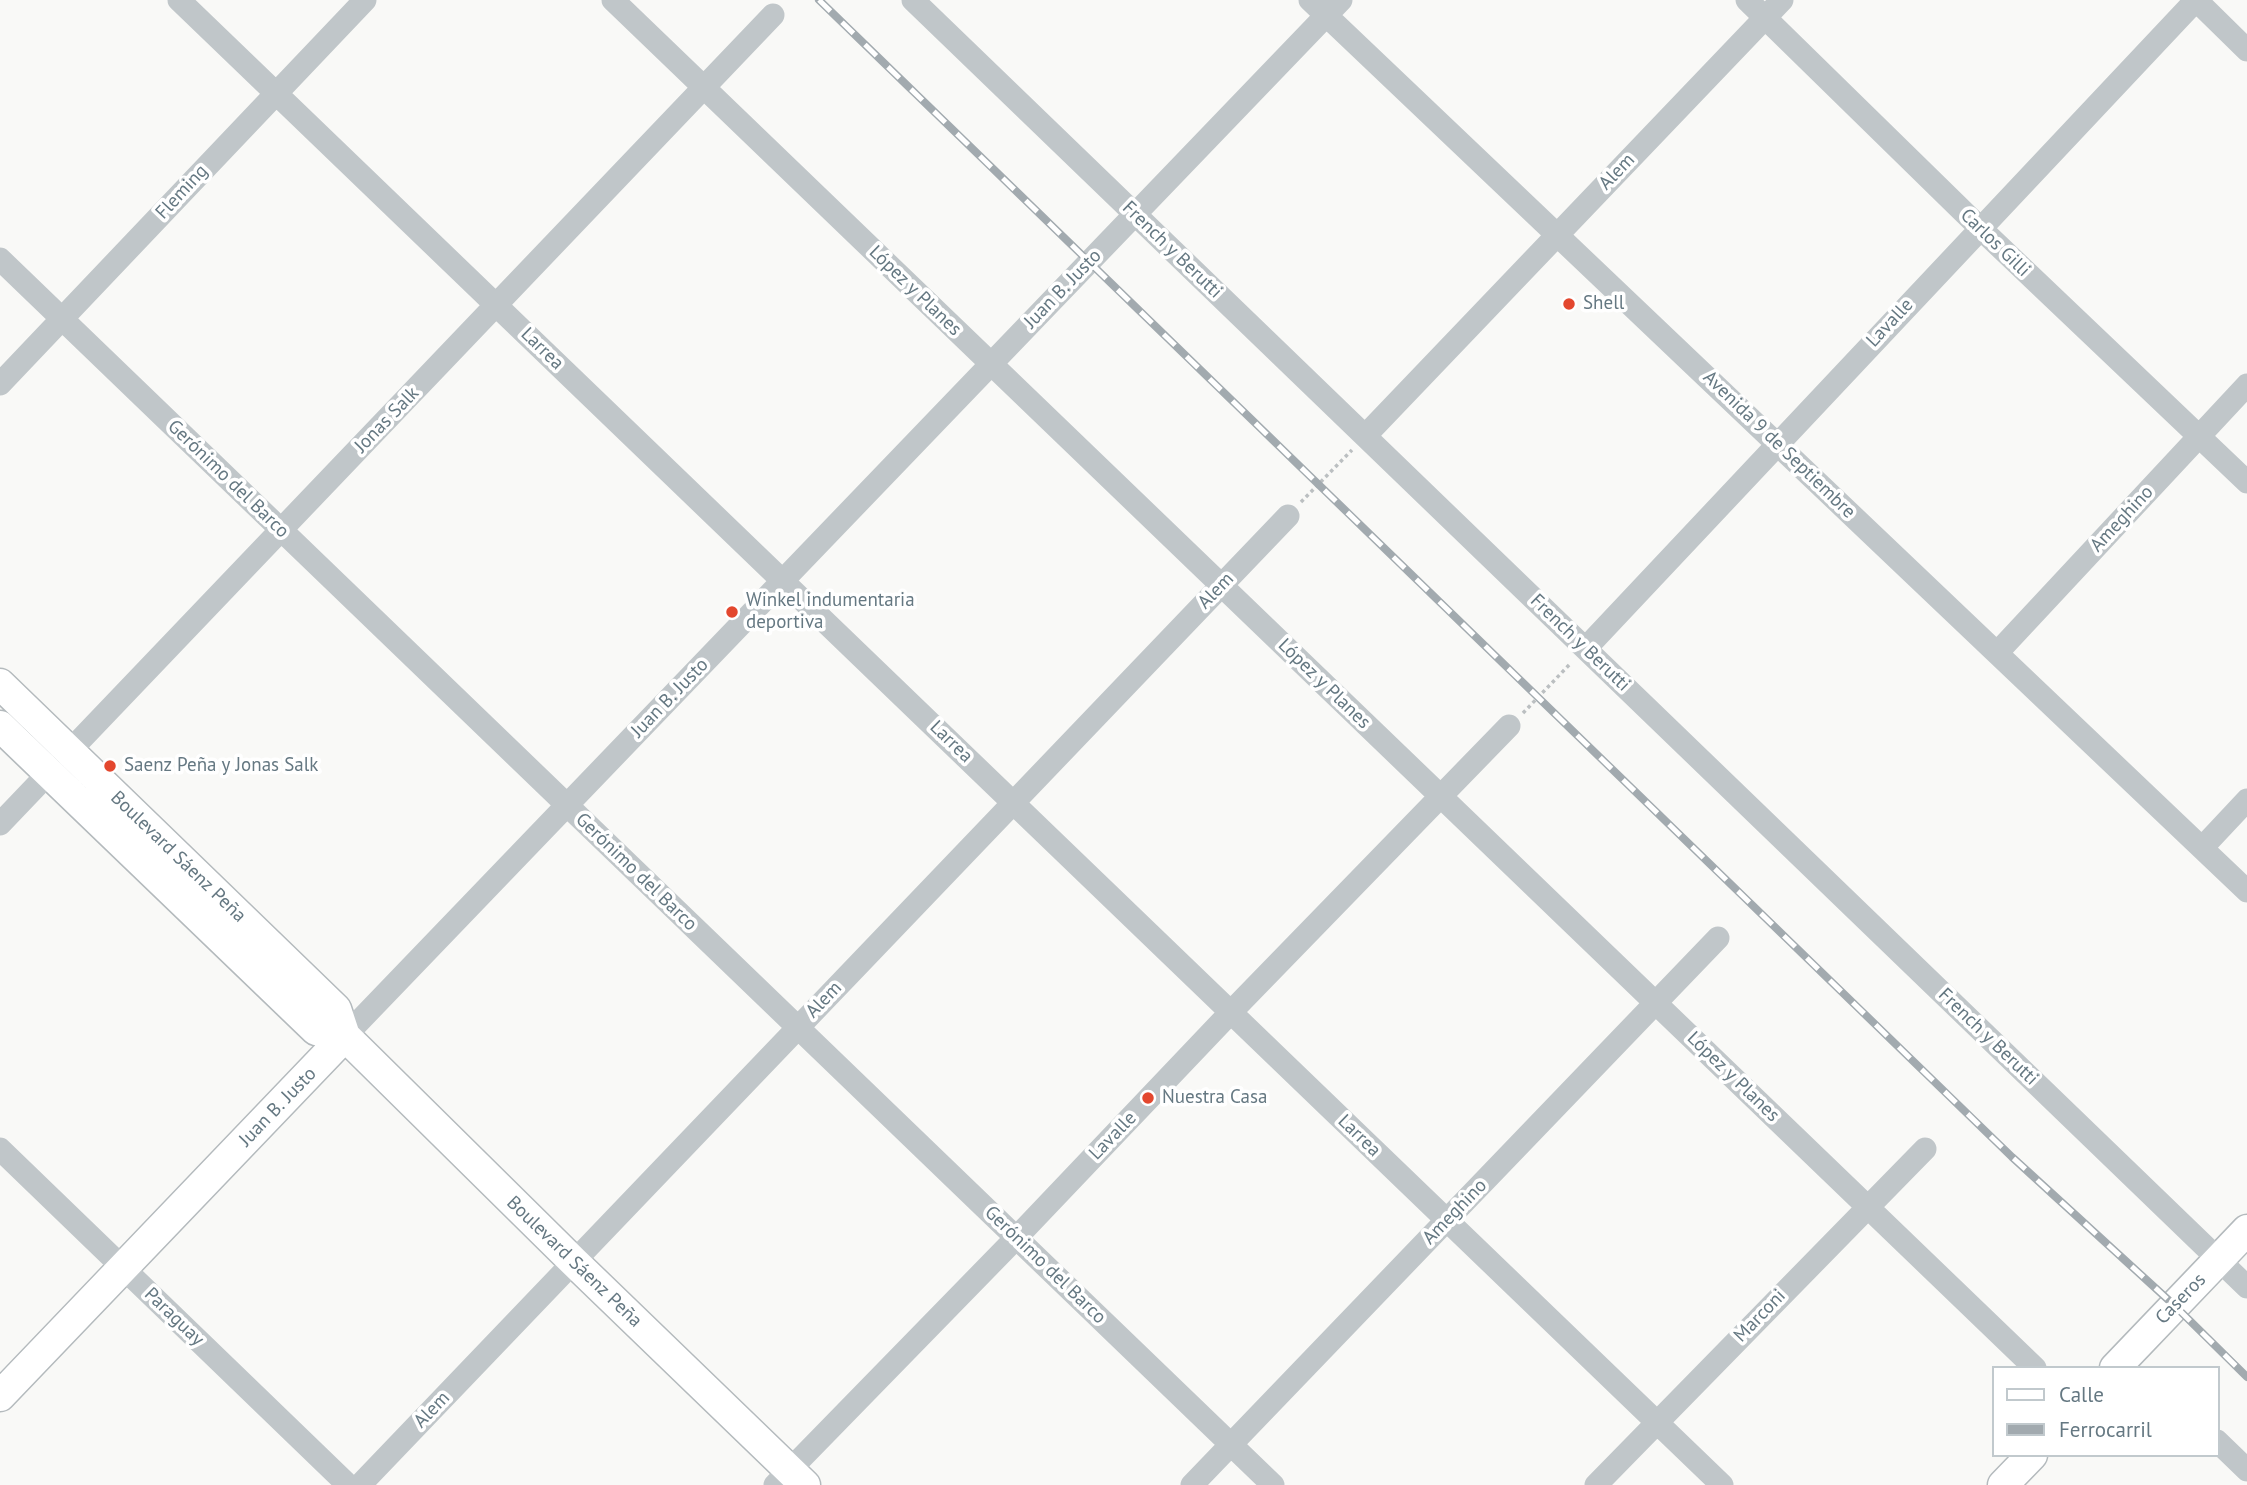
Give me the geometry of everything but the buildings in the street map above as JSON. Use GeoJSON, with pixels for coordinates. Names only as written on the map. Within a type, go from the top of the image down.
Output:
{"type":"FeatureCollection","features":[{"type":"Feature","properties":{"kind":"main road","name":"Boulevard Sáenz Peña"},"geometry":{"type":"LineString","coordinates":[[0,684],[336,1009],[345,1036],[790,1480]]}},
{"type":"Feature","properties":{"kind":"main road","name":"Boulevard Sáenz Peña"},"geometry":{"type":"LineString","coordinates":[[0,726],[316,1030],[345,1036]]}},
{"type":"Feature","properties":{"kind":"main road","name":"Juan B. Justo"},"geometry":{"type":"LineString","coordinates":[[0,1396],[345,1036]]}},
{"type":"Feature","properties":{"kind":"main road","name":"Caseros"},"geometry":{"type":"LineString","coordinates":[[2128,1363],[2247,1230]]}},
{"type":"Feature","properties":{"kind":"main road"},"geometry":{"type":"LineString","coordinates":[[2003,1485],[2030,1457]]}},
{"type":"Feature","properties":{"kind":"street","name":"Larrea"},"geometry":{"type":"LineString","coordinates":[[179,0],[1722,1485]]}},
{"type":"Feature","properties":{"kind":"street","name":"Fleming"},"geometry":{"type":"LineString","coordinates":[[0,384],[365,0]]}},
{"type":"Feature","properties":{"kind":"street","name":"López y Planes"},"geometry":{"type":"LineString","coordinates":[[613,0],[2033,1366]]}},
{"type":"Feature","properties":{"kind":"street","name":"French y Berutti"},"geometry":{"type":"LineString","coordinates":[[913,0],[2247,1287]]}},
{"type":"Feature","properties":{"kind":"street","name":"Carlos Gilli"},"geometry":{"type":"LineString","coordinates":[[1747,0],[1980,228],[2247,482]]}},
{"type":"Feature","properties":{"kind":"street","name":"Alem"},"geometry":{"type":"LineString","coordinates":[[1365,436],[1782,0]]}},
{"type":"Feature","properties":{"kind":"street"},"geometry":{"type":"LineString","coordinates":[[2196,0],[2247,50]]}},
{"type":"Feature","properties":{"kind":"street","name":"Lavalle"},"geometry":{"type":"LineString","coordinates":[[1586,648],[2196,0]]}},
{"type":"Feature","properties":{"kind":"street","name":"Juan B. Justo"},"geometry":{"type":"LineString","coordinates":[[345,1036],[1135,214],[1326,5]]}},
{"type":"Feature","properties":{"kind":"street","name":"Avenida 9 de Septiembre"},"geometry":{"type":"LineString","coordinates":[[1326,5],[1557,235],[2247,891]]}},
{"type":"Feature","properties":{"kind":"street","name":"Jonas Salk"},"geometry":{"type":"LineString","coordinates":[[0,824],[773,15]]}},
{"type":"Feature","properties":{"kind":"street","name":"Gerónimo del Barco"},"geometry":{"type":"LineString","coordinates":[[0,259],[1273,1485]]}},
{"type":"Feature","properties":{"kind":"street","name":"Ameghino"},"geometry":{"type":"LineString","coordinates":[[1997,653],[2247,385]]}},
{"type":"Feature","properties":{"kind":"street","name":"Alem"},"geometry":{"type":"LineString","coordinates":[[360,1485],[1289,516]]}},
{"type":"Feature","properties":{"kind":"street","name":"Lavalle"},"geometry":{"type":"LineString","coordinates":[[790,1480],[1231,1012],[1508,726]]}},
{"type":"Feature","properties":{"kind":"street"},"geometry":{"type":"LineString","coordinates":[[2203,848],[2247,800]]}},
{"type":"Feature","properties":{"kind":"street","name":"Ameghino"},"geometry":{"type":"LineString","coordinates":[[1192,1485],[1718,938]]}},
{"type":"Feature","properties":{"kind":"street","name":"Paraguay"},"geometry":{"type":"LineString","coordinates":[[0,1149],[348,1485]]}},
{"type":"Feature","properties":{"kind":"street","name":"Marconi"},"geometry":{"type":"LineString","coordinates":[[1596,1485],[1867,1206],[1926,1149]]}},
{"type":"Feature","properties":{"kind":"street"},"geometry":{"type":"LineString","coordinates":[[2219,1443],[2247,1470]]}},
{"type":"Feature","properties":{"kind":"path"},"geometry":{"type":"LineString","coordinates":[[1289,516],[1365,436]]}},
{"type":"Feature","properties":{"kind":"path"},"geometry":{"type":"LineString","coordinates":[[1508,726],[1586,648]]}},
{"type":"Feature","properties":{"kind":"railway"},"geometry":{"type":"LineString","coordinates":[[819,0],[2012,1157],[2175,1306],[2247,1377]]}},
{"type":"Feature","properties":{"kind":"place","name":"Shell"},"geometry":{"type":"Point","coordinates":[1569,304]}},
{"type":"Feature","properties":{"kind":"place","name":"Winkel indumentaria deportiva"},"geometry":{"type":"Point","coordinates":[732,612]}},
{"type":"Feature","properties":{"kind":"place","name":"Saenz Peña y Jonas Salk"},"geometry":{"type":"Point","coordinates":[110,766]}},
{"type":"Feature","properties":{"kind":"place","name":"Nuestra Casa"},"geometry":{"type":"Point","coordinates":[1148,1098]}}]}
